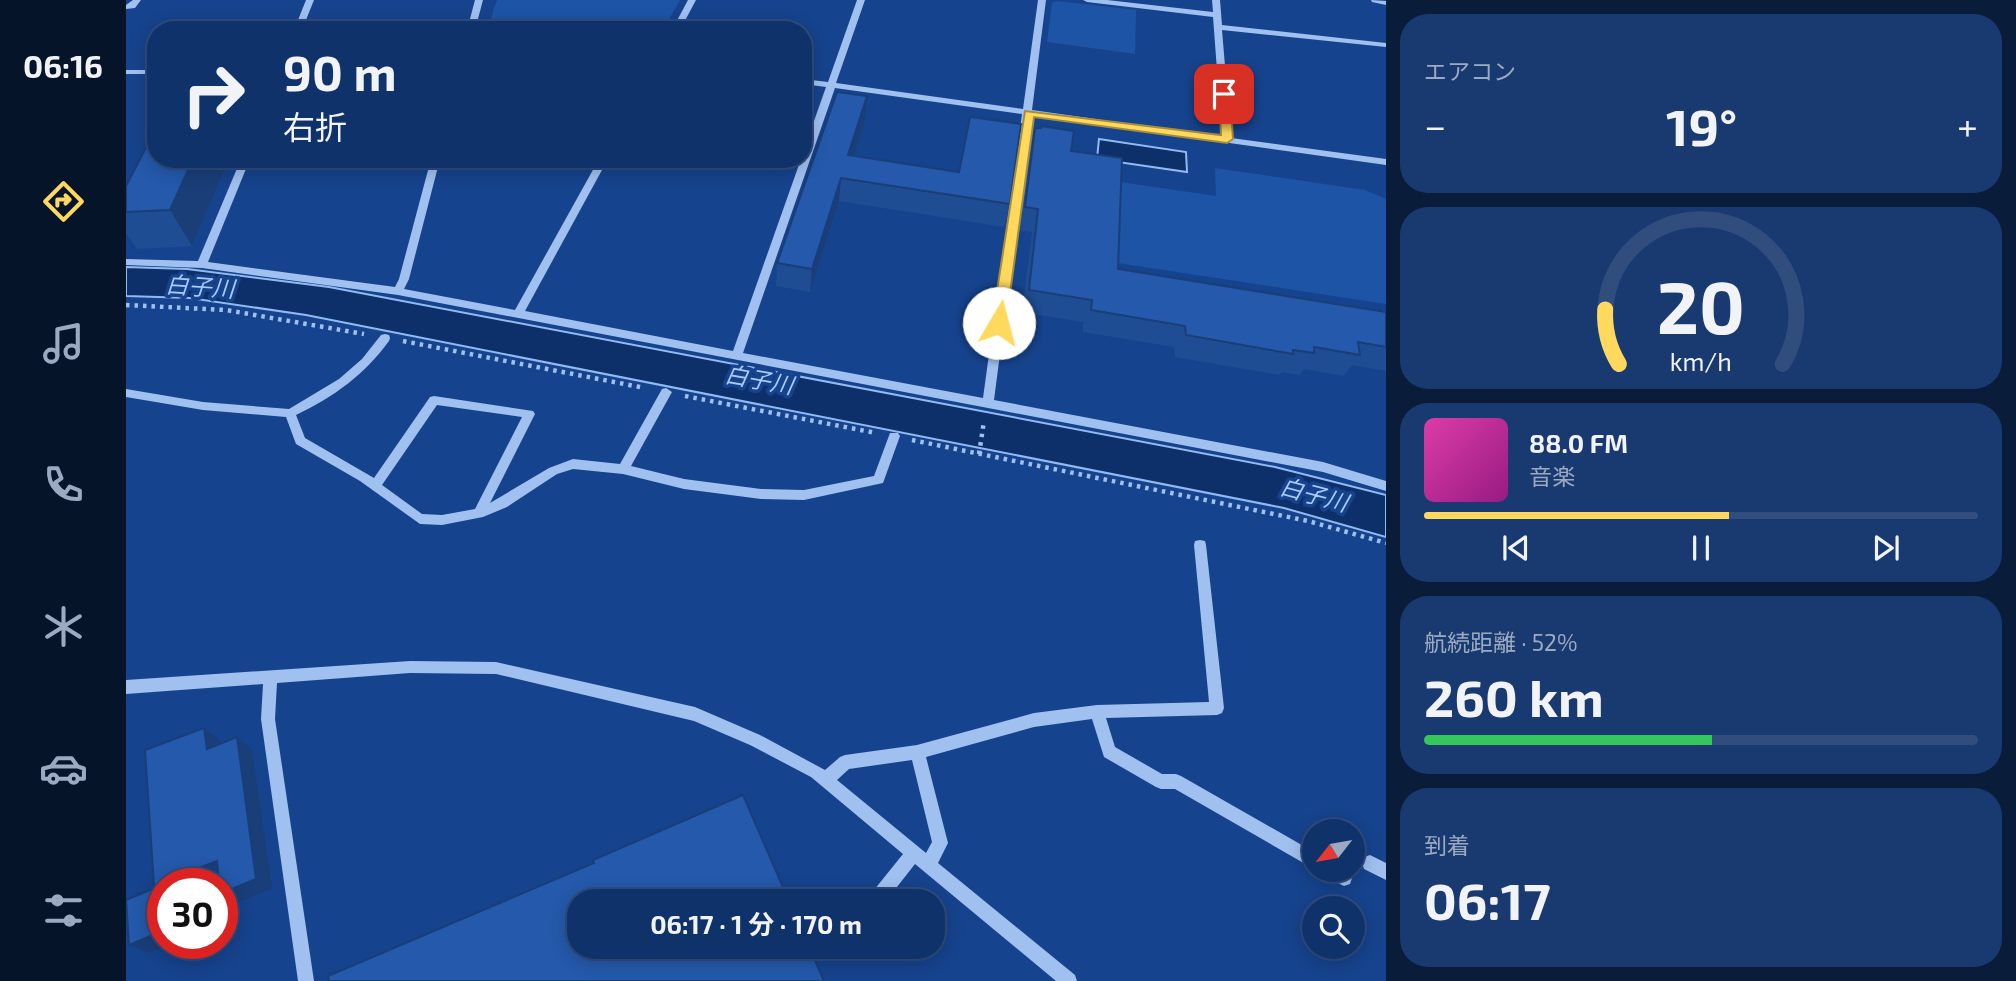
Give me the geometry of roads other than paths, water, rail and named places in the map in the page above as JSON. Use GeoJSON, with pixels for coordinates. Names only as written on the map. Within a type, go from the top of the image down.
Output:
{"type":"FeatureCollection","features":[{"type":"Feature","properties":{"kind":"street"},"geometry":{"type":"LineString","coordinates":[[126,7],[132,6],[137,0]]}},
{"type":"Feature","properties":{"kind":"street"},"geometry":{"type":"LineString","coordinates":[[302,21],[310,0]]}},
{"type":"Feature","properties":{"kind":"street"},"geometry":{"type":"LineString","coordinates":[[473,21],[479,0]]}},
{"type":"Feature","properties":{"kind":"street"},"geometry":{"type":"LineString","coordinates":[[681,21],[692,0]]}},
{"type":"Feature","properties":{"kind":"street"},"geometry":{"type":"LineString","coordinates":[[812,141],[861,0]]}},
{"type":"Feature","properties":{"kind":"street"},"geometry":{"type":"LineString","coordinates":[[988,403],[1029,113],[1042,0]]}},
{"type":"Feature","properties":{"kind":"street"},"geometry":{"type":"LineString","coordinates":[[1087,0],[1217,15]]}},
{"type":"Feature","properties":{"kind":"street"},"geometry":{"type":"LineString","coordinates":[[1216,0],[1227,139]]}},
{"type":"Feature","properties":{"kind":"street"},"geometry":{"type":"LineString","coordinates":[[1375,0],[1386,3]]}},
{"type":"Feature","properties":{"kind":"street"},"geometry":{"type":"LineString","coordinates":[[1219,27],[1386,45]]}},
{"type":"Feature","properties":{"kind":"street"},"geometry":{"type":"LineString","coordinates":[[126,72],[147,72]]}},
{"type":"Feature","properties":{"kind":"street"},"geometry":{"type":"LineString","coordinates":[[812,82],[1386,162]]}},
{"type":"Feature","properties":{"kind":"street"},"geometry":{"type":"LineString","coordinates":[[202,265],[242,168]]}},
{"type":"Feature","properties":{"kind":"street"},"geometry":{"type":"LineString","coordinates":[[398,291],[404,279],[434,168]]}},
{"type":"Feature","properties":{"kind":"street"},"geometry":{"type":"LineString","coordinates":[[518,314],[599,168]]}},
{"type":"Feature","properties":{"kind":"street"},"geometry":{"type":"LineString","coordinates":[[737,355],[803,168]]}},
{"type":"Feature","properties":{"kind":"street"},"geometry":{"type":"LineString","coordinates":[[126,262],[202,265],[398,291],[1323,467],[1386,486]]}},
{"type":"Feature","properties":{"kind":"street"},"geometry":{"type":"LineString","coordinates":[[126,393],[203,406],[290,413],[315,401],[353,375],[385,338]]}},
{"type":"Feature","properties":{"kind":"street"},"geometry":{"type":"LineString","coordinates":[[623,469],[666,392]]}},
{"type":"Feature","properties":{"kind":"street"},"geometry":{"type":"LineString","coordinates":[[375,486],[434,400],[529,414],[479,513]]}},
{"type":"Feature","properties":{"kind":"street"},"geometry":{"type":"LineString","coordinates":[[290,413],[300,441],[375,486],[420,519],[442,520],[479,513],[503,503],[553,471],[573,464],[623,469],[684,484],[761,494],[804,495],[879,480],[894,436]]}},
{"type":"Feature","properties":{"kind":"street"},"geometry":{"type":"LineString","coordinates":[[826,780],[845,762],[917,751],[1034,720],[1097,712],[1217,708],[1200,545]]}},
{"type":"Feature","properties":{"kind":"street"},"geometry":{"type":"LineString","coordinates":[[126,687],[410,667],[496,668],[695,714],[755,740],[816,772],[1069,981]]}},
{"type":"Feature","properties":{"kind":"street"},"geometry":{"type":"LineString","coordinates":[[271,677],[268,719],[306,981]]}},
{"type":"Feature","properties":{"kind":"street"},"geometry":{"type":"LineString","coordinates":[[1097,712],[1109,752],[1161,782],[1175,781],[1302,854]]}},
{"type":"Feature","properties":{"kind":"street"},"geometry":{"type":"LineString","coordinates":[[917,751],[940,844],[929,864]]}},
{"type":"Feature","properties":{"kind":"street"},"geometry":{"type":"LineString","coordinates":[[886,889],[915,852]]}},
{"type":"Feature","properties":{"kind":"street"},"geometry":{"type":"LineString","coordinates":[[1370,863],[1386,872]]}},
{"type":"Feature","properties":{"kind":"water"},"geometry":{"type":"Polygon","coordinates":[[[1099,139],[1186,152],[1187,172],[1097,159],[1099,139]]]}},
{"type":"Feature","properties":{"kind":"water","name":"白子川"},"geometry":{"type":"Polygon","coordinates":[[[126,267],[187,269],[329,287],[1275,467],[1386,495],[1386,537],[1284,508],[306,315],[190,298],[126,296],[126,267]]]}}]}
